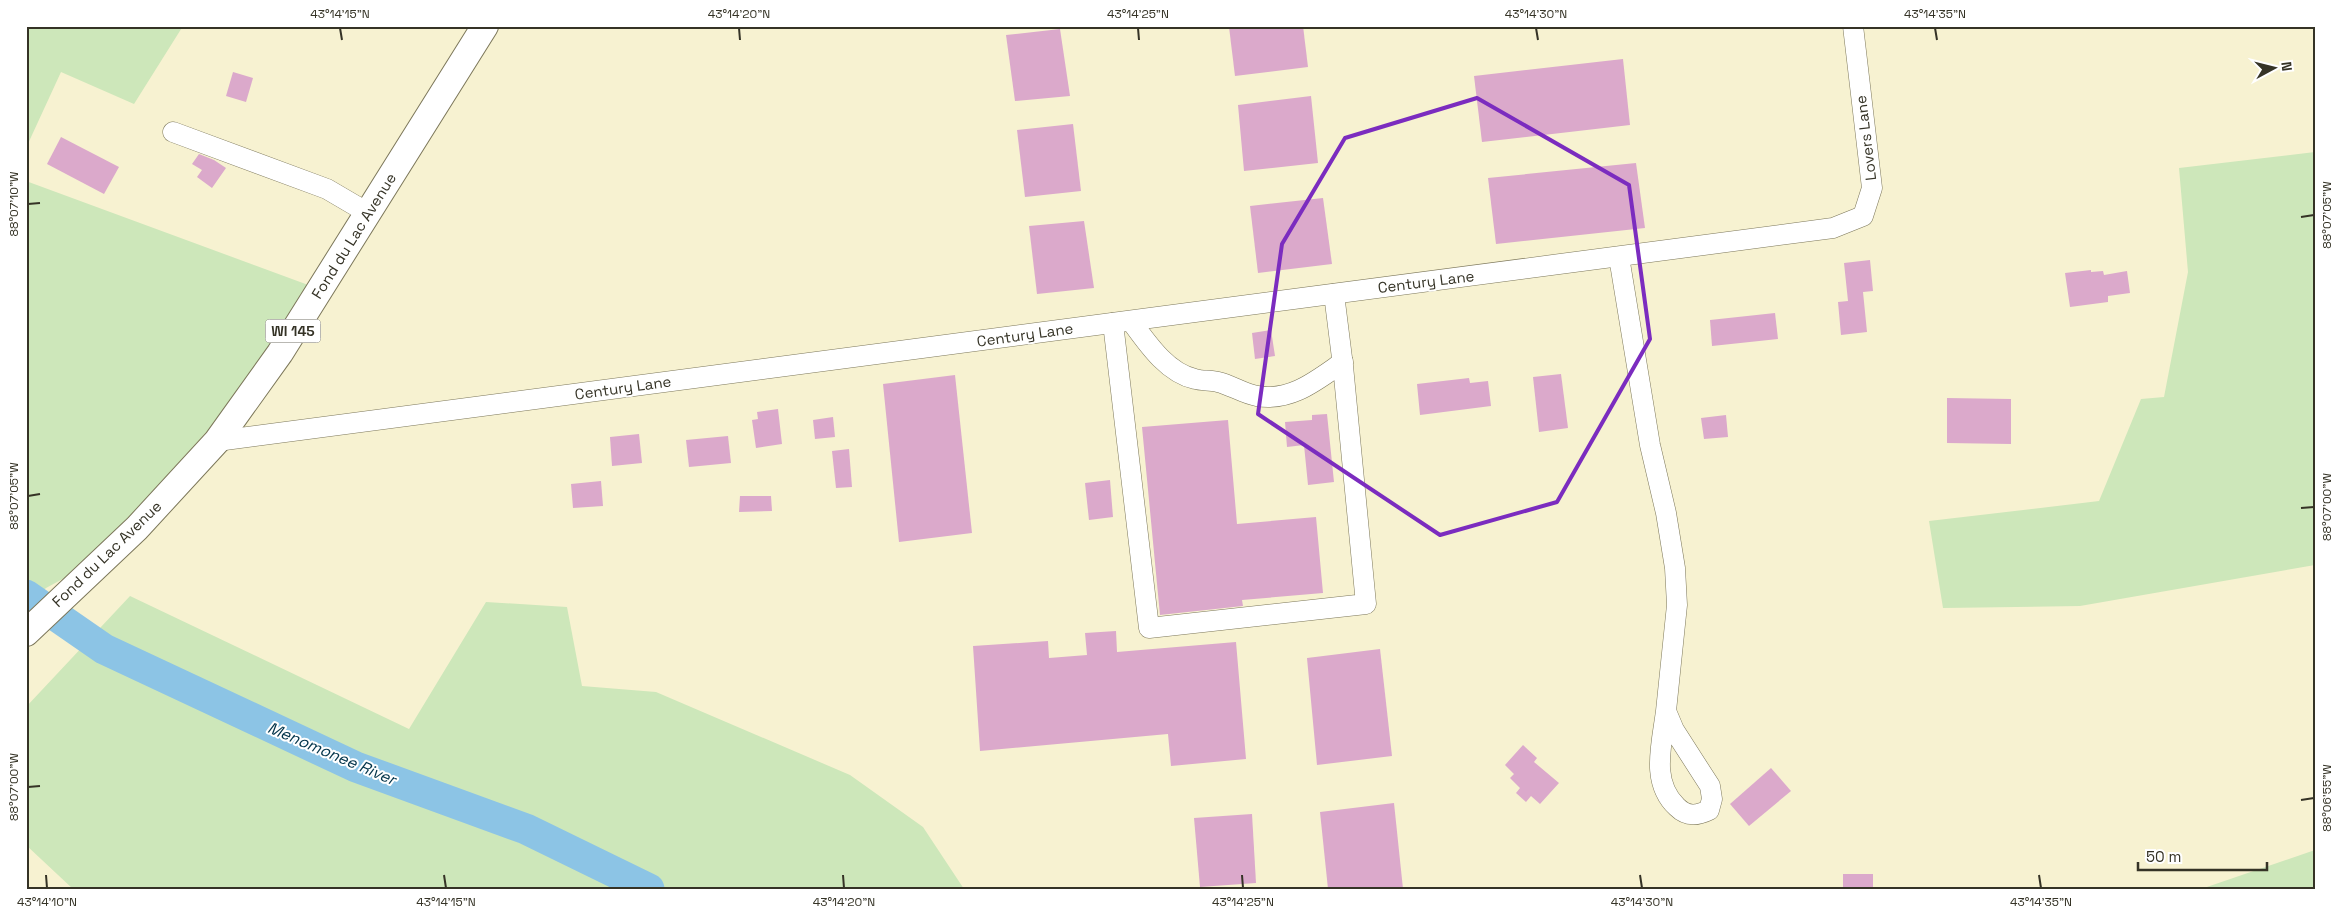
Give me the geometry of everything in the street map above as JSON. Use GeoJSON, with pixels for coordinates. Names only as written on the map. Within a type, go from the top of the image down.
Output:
{"type":"FeatureCollection","features":[{"type":"Feature","properties":{"kind":"main road","name":"Fond du Lac Avenue"},"geometry":{"type":"LineString","coordinates":[[29,630],[137,528],[217,441],[280,353],[486,26]]}},
{"type":"Feature","properties":{"kind":"street","name":"Lovers Lane"},"geometry":{"type":"LineString","coordinates":[[1833,228],[1863,216],[1872,188],[1853,26]]}},
{"type":"Feature","properties":{"kind":"street"},"geometry":{"type":"LineString","coordinates":[[173,132],[327,189],[368,213]]}},
{"type":"Feature","properties":{"kind":"street","name":"Century Lane"},"geometry":{"type":"LineString","coordinates":[[217,441],[1833,228]]}},
{"type":"Feature","properties":{"kind":"street"},"geometry":{"type":"LineString","coordinates":[[1618,257],[1650,445],[1666,513],[1674,568],[1677,605],[1666,711]]}},
{"type":"Feature","properties":{"kind":"street"},"geometry":{"type":"LineString","coordinates":[[1122,322],[1149,628],[1366,604],[1343,362],[1334,294]]}},
{"type":"Feature","properties":{"kind":"street"},"geometry":{"type":"LineString","coordinates":[[1122,322],[1171,367],[1193,379],[1218,382],[1256,396],[1277,397],[1304,390],[1343,362]]}},
{"type":"Feature","properties":{"kind":"highlighted area"},"geometry":{"type":"Polygon","coordinates":[[[1477,98],[1629,185],[1650,339],[1557,502],[1440,535],[1258,414],[1282,244],[1345,138],[1477,98]]]}},
{"type":"Feature","properties":{"kind":"green space"},"geometry":{"type":"Polygon","coordinates":[[[26,26],[183,26],[134,104],[61,72],[26,148],[26,26]]]}},
{"type":"Feature","properties":{"kind":"green space"},"geometry":{"type":"Polygon","coordinates":[[[2315,152],[2315,565],[2080,606],[1943,608],[1929,521],[2099,501],[2141,399],[2164,397],[2188,272],[2179,168],[2315,152]]]}},
{"type":"Feature","properties":{"kind":"green space"},"geometry":{"type":"Polygon","coordinates":[[[26,181],[311,286],[245,383],[209,429],[113,535],[70,575],[46,588],[26,607],[26,181]]]}},
{"type":"Feature","properties":{"kind":"green space"},"geometry":{"type":"Polygon","coordinates":[[[130,596],[409,729],[486,602],[567,607],[582,686],[656,692],[850,775],[923,827],[964,889],[73,889],[26,845],[26,707],[130,596]]]}},
{"type":"Feature","properties":{"kind":"green space"},"geometry":{"type":"Polygon","coordinates":[[[2315,850],[2315,889],[2201,889],[2315,850]]]}},
{"type":"Feature","properties":{"kind":"building"},"geometry":{"type":"Polygon","coordinates":[[[1303,26],[1308,67],[1235,76],[1229,27],[1303,26]]]}},
{"type":"Feature","properties":{"kind":"building"},"geometry":{"type":"Polygon","coordinates":[[[1060,29],[1070,96],[1015,101],[1006,35],[1060,29]]]}},
{"type":"Feature","properties":{"kind":"building"},"geometry":{"type":"Polygon","coordinates":[[[1623,59],[1630,125],[1482,142],[1474,76],[1623,59]]]}},
{"type":"Feature","properties":{"kind":"building"},"geometry":{"type":"Polygon","coordinates":[[[233,72],[253,78],[246,102],[226,96],[233,72]]]}},
{"type":"Feature","properties":{"kind":"building"},"geometry":{"type":"Polygon","coordinates":[[[1311,96],[1318,163],[1244,171],[1238,105],[1311,96]]]}},
{"type":"Feature","properties":{"kind":"building"},"geometry":{"type":"Polygon","coordinates":[[[1073,124],[1081,191],[1025,197],[1017,130],[1073,124]]]}},
{"type":"Feature","properties":{"kind":"building"},"geometry":{"type":"Polygon","coordinates":[[[61,137],[119,167],[104,194],[47,164],[61,137]]]}},
{"type":"Feature","properties":{"kind":"building"},"geometry":{"type":"Polygon","coordinates":[[[199,154],[214,160],[226,168],[212,188],[197,177],[202,170],[192,164],[199,154]]]}},
{"type":"Feature","properties":{"kind":"building"},"geometry":{"type":"Polygon","coordinates":[[[1636,163],[1645,228],[1496,244],[1488,178],[1636,163]]]}},
{"type":"Feature","properties":{"kind":"building"},"geometry":{"type":"Polygon","coordinates":[[[1323,198],[1332,264],[1258,273],[1250,206],[1323,198]]]}},
{"type":"Feature","properties":{"kind":"building"},"geometry":{"type":"Polygon","coordinates":[[[1084,221],[1094,288],[1037,294],[1029,226],[1084,221]]]}},
{"type":"Feature","properties":{"kind":"building"},"geometry":{"type":"Polygon","coordinates":[[[1870,260],[1873,291],[1863,292],[1867,332],[1841,335],[1838,302],[1848,301],[1844,263],[1870,260]]]}},
{"type":"Feature","properties":{"kind":"building"},"geometry":{"type":"Polygon","coordinates":[[[2091,270],[2091,272],[2103,271],[2104,275],[2127,271],[2130,293],[2108,296],[2108,302],[2070,307],[2065,273],[2091,270]]]}},
{"type":"Feature","properties":{"kind":"building"},"geometry":{"type":"Polygon","coordinates":[[[1775,313],[1778,339],[1712,346],[1710,320],[1775,313]]]}},
{"type":"Feature","properties":{"kind":"building"},"geometry":{"type":"Polygon","coordinates":[[[1271,330],[1275,356],[1255,359],[1252,333],[1271,330]]]}},
{"type":"Feature","properties":{"kind":"building"},"geometry":{"type":"Polygon","coordinates":[[[1561,374],[1568,428],[1539,432],[1533,377],[1561,374]]]}},
{"type":"Feature","properties":{"kind":"building"},"geometry":{"type":"Polygon","coordinates":[[[955,375],[972,533],[899,542],[883,384],[955,375]]]}},
{"type":"Feature","properties":{"kind":"building"},"geometry":{"type":"Polygon","coordinates":[[[1469,378],[1470,383],[1488,381],[1491,406],[1420,415],[1417,384],[1469,378]]]}},
{"type":"Feature","properties":{"kind":"building"},"geometry":{"type":"Polygon","coordinates":[[[1947,398],[2011,399],[2011,444],[1947,443],[1947,398]]]}},
{"type":"Feature","properties":{"kind":"building"},"geometry":{"type":"Polygon","coordinates":[[[778,409],[782,444],[756,448],[752,420],[758,419],[757,412],[778,409]]]}},
{"type":"Feature","properties":{"kind":"building"},"geometry":{"type":"Polygon","coordinates":[[[1327,414],[1334,482],[1308,485],[1304,445],[1287,447],[1285,422],[1312,420],[1312,415],[1327,414]]]}},
{"type":"Feature","properties":{"kind":"building"},"geometry":{"type":"Polygon","coordinates":[[[1726,415],[1728,437],[1704,439],[1701,418],[1726,415]]]}},
{"type":"Feature","properties":{"kind":"building"},"geometry":{"type":"Polygon","coordinates":[[[833,417],[835,437],[815,439],[813,420],[833,417]]]}},
{"type":"Feature","properties":{"kind":"building"},"geometry":{"type":"Polygon","coordinates":[[[1228,420],[1237,524],[1316,517],[1323,593],[1242,600],[1243,606],[1160,615],[1142,427],[1228,420]]]}},
{"type":"Feature","properties":{"kind":"building"},"geometry":{"type":"Polygon","coordinates":[[[639,434],[642,463],[612,466],[610,437],[639,434]]]}},
{"type":"Feature","properties":{"kind":"building"},"geometry":{"type":"Polygon","coordinates":[[[728,436],[731,463],[689,467],[686,440],[728,436]]]}},
{"type":"Feature","properties":{"kind":"building"},"geometry":{"type":"Polygon","coordinates":[[[849,449],[852,487],[836,488],[832,451],[849,449]]]}},
{"type":"Feature","properties":{"kind":"building"},"geometry":{"type":"Polygon","coordinates":[[[1110,480],[1113,517],[1089,520],[1085,483],[1110,480]]]}},
{"type":"Feature","properties":{"kind":"building"},"geometry":{"type":"Polygon","coordinates":[[[601,481],[603,506],[573,508],[571,484],[601,481]]]}},
{"type":"Feature","properties":{"kind":"building"},"geometry":{"type":"Polygon","coordinates":[[[740,496],[771,496],[772,511],[739,512],[740,496]]]}},
{"type":"Feature","properties":{"kind":"building"},"geometry":{"type":"Polygon","coordinates":[[[1116,631],[1117,652],[1236,642],[1246,759],[1171,766],[1168,734],[980,751],[973,646],[1048,641],[1049,658],[1087,655],[1085,633],[1116,631]]]}},
{"type":"Feature","properties":{"kind":"building"},"geometry":{"type":"Polygon","coordinates":[[[1380,649],[1392,756],[1317,765],[1307,658],[1380,649]]]}},
{"type":"Feature","properties":{"kind":"building"},"geometry":{"type":"Polygon","coordinates":[[[1523,745],[1537,758],[1534,762],[1559,783],[1540,804],[1531,796],[1526,802],[1516,793],[1520,788],[1510,778],[1514,774],[1505,765],[1523,745]]]}},
{"type":"Feature","properties":{"kind":"building"},"geometry":{"type":"Polygon","coordinates":[[[1771,768],[1791,791],[1749,826],[1730,804],[1771,768]]]}},
{"type":"Feature","properties":{"kind":"building"},"geometry":{"type":"Polygon","coordinates":[[[1394,803],[1403,889],[1328,889],[1320,812],[1394,803]]]}},
{"type":"Feature","properties":{"kind":"building"},"geometry":{"type":"Polygon","coordinates":[[[1252,814],[1256,883],[1200,887],[1194,818],[1252,814]]]}},
{"type":"Feature","properties":{"kind":"building"},"geometry":{"type":"Polygon","coordinates":[[[1843,874],[1873,874],[1873,889],[1843,889],[1843,874]]]}},
{"type":"Feature","properties":{"kind":"waterway","name":"Menomonee River"},"geometry":{"type":"LineString","coordinates":[[26,595],[104,649],[356,767],[526,829],[649,889]]}}]}
